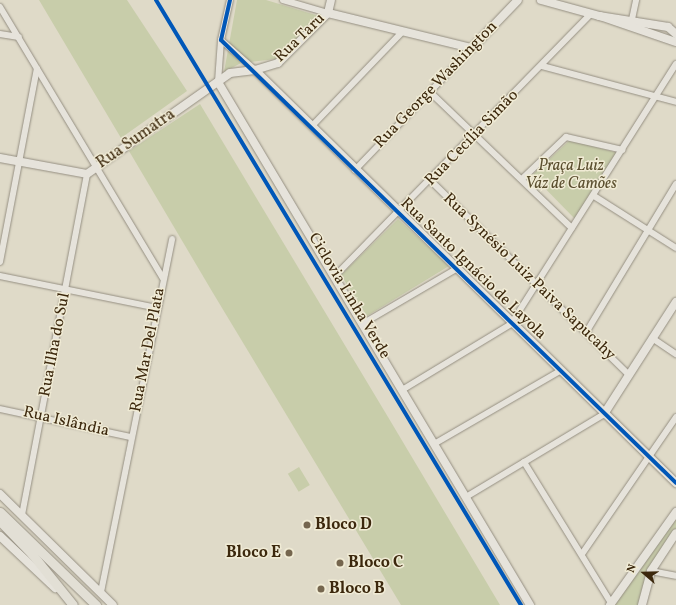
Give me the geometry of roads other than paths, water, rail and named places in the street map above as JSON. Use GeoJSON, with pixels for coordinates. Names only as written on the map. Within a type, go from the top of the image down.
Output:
{"type":"FeatureCollection","features":[{"type":"Feature","properties":{"kind":"main road"},"geometry":{"type":"LineString","coordinates":[[0,512],[96,605]]}},
{"type":"Feature","properties":{"kind":"main road"},"geometry":{"type":"LineString","coordinates":[[0,521],[32,554],[65,597],[73,605]]}},
{"type":"Feature","properties":{"kind":"street"},"geometry":{"type":"LineString","coordinates":[[230,0],[221,40],[218,82],[530,605]]}},
{"type":"Feature","properties":{"kind":"street"},"geometry":{"type":"LineString","coordinates":[[283,0],[402,32],[472,48]]}},
{"type":"Feature","properties":{"kind":"street","name":"Rua Taru"},"geometry":{"type":"LineString","coordinates":[[218,82],[230,73],[255,70],[278,63],[328,13],[331,0]]}},
{"type":"Feature","properties":{"kind":"street","name":"Rua George Washington"},"geometry":{"type":"LineString","coordinates":[[355,170],[432,93],[518,0]]}},
{"type":"Feature","properties":{"kind":"street"},"geometry":{"type":"LineString","coordinates":[[541,0],[595,15],[631,29],[676,42]]}},
{"type":"Feature","properties":{"kind":"street"},"geometry":{"type":"LineString","coordinates":[[631,29],[636,0]]}},
{"type":"Feature","properties":{"kind":"street","name":"Rua Mar Del Plata"},"geometry":{"type":"LineString","coordinates":[[0,6],[163,278],[101,592]]}},
{"type":"Feature","properties":{"kind":"street"},"geometry":{"type":"LineString","coordinates":[[595,15],[632,20],[672,28],[676,34]]}},
{"type":"Feature","properties":{"kind":"street","name":"Rua Cecília Simão"},"geometry":{"type":"LineString","coordinates":[[334,277],[474,134],[595,15]]}},
{"type":"Feature","properties":{"kind":"street"},"geometry":{"type":"LineString","coordinates":[[312,126],[402,32]]}},
{"type":"Feature","properties":{"kind":"street"},"geometry":{"type":"LineString","coordinates":[[0,34],[19,38]]}},
{"type":"Feature","properties":{"kind":"street"},"geometry":{"type":"LineString","coordinates":[[221,40],[255,70]]}},
{"type":"Feature","properties":{"kind":"street"},"geometry":{"type":"LineString","coordinates":[[402,390],[511,324],[539,284],[572,228],[594,196],[676,64]]}},
{"type":"Feature","properties":{"kind":"street"},"geometry":{"type":"LineString","coordinates":[[542,66],[676,102]]}},
{"type":"Feature","properties":{"kind":"street"},"geometry":{"type":"LineString","coordinates":[[0,262],[20,162],[36,68]]}},
{"type":"Feature","properties":{"kind":"street","name":"Rua Santo Ignácio de Layola"},"geometry":{"type":"LineString","coordinates":[[255,70],[511,324],[676,483]]}},
{"type":"Feature","properties":{"kind":"street","name":"Rua Sumatra"},"geometry":{"type":"LineString","coordinates":[[0,158],[87,174],[218,82]]}},
{"type":"Feature","properties":{"kind":"street"},"geometry":{"type":"LineString","coordinates":[[432,93],[572,228]]}},
{"type":"Feature","properties":{"kind":"street"},"geometry":{"type":"LineString","coordinates":[[522,179],[566,137],[623,150]]}},
{"type":"Feature","properties":{"kind":"street","name":"Rua Ilha do Sul"},"geometry":{"type":"LineString","coordinates":[[22,515],[66,291],[87,174]]}},
{"type":"Feature","properties":{"kind":"street","name":"Rua Synésio Luiz Paiva Sapucahy"},"geometry":{"type":"LineString","coordinates":[[430,180],[539,284],[628,374]]}},
{"type":"Feature","properties":{"kind":"street"},"geometry":{"type":"LineString","coordinates":[[587,332],[676,184]]}},
{"type":"Feature","properties":{"kind":"street"},"geometry":{"type":"LineString","coordinates":[[594,196],[676,248]]}},
{"type":"Feature","properties":{"kind":"street"},"geometry":{"type":"LineString","coordinates":[[163,278],[172,239]]}},
{"type":"Feature","properties":{"kind":"street"},"geometry":{"type":"LineString","coordinates":[[362,324],[456,269]]}},
{"type":"Feature","properties":{"kind":"street"},"geometry":{"type":"LineString","coordinates":[[0,276],[66,291],[157,308]]}},
{"type":"Feature","properties":{"kind":"street"},"geometry":{"type":"LineString","coordinates":[[466,497],[604,414],[628,374],[676,302]]}},
{"type":"Feature","properties":{"kind":"street"},"geometry":{"type":"LineString","coordinates":[[652,338],[676,354]]}},
{"type":"Feature","properties":{"kind":"street"},"geometry":{"type":"LineString","coordinates":[[434,444],[560,371]]}},
{"type":"Feature","properties":{"kind":"street","name":"Rua Islândia"},"geometry":{"type":"LineString","coordinates":[[0,409],[42,416],[131,437]]}},
{"type":"Feature","properties":{"kind":"street"},"geometry":{"type":"LineString","coordinates":[[582,554],[676,417]]}},
{"type":"Feature","properties":{"kind":"street"},"geometry":{"type":"LineString","coordinates":[[524,462],[582,554],[611,604],[673,524],[676,512]]}},
{"type":"Feature","properties":{"kind":"street"},"geometry":{"type":"LineString","coordinates":[[0,494],[114,605]]}},
{"type":"Feature","properties":{"kind":"street"},"geometry":{"type":"LineString","coordinates":[[642,605],[652,571],[676,533]]}},
{"type":"Feature","properties":{"kind":"street"},"geometry":{"type":"LineString","coordinates":[[0,536],[65,597]]}},
{"type":"Feature","properties":{"kind":"street"},"geometry":{"type":"LineString","coordinates":[[652,571],[676,576]]}},
{"type":"Feature","properties":{"kind":"place","name":"Bloco D"},"geometry":{"type":"Point","coordinates":[307,525]}},
{"type":"Feature","properties":{"kind":"place","name":"Bloco E"},"geometry":{"type":"Point","coordinates":[289,553]}},
{"type":"Feature","properties":{"kind":"place","name":"Bloco C"},"geometry":{"type":"Point","coordinates":[340,563]}},
{"type":"Feature","properties":{"kind":"place","name":"Bloco B"},"geometry":{"type":"Point","coordinates":[321,589]}},
{"type":"Feature","properties":{"kind":"park label","name":"Praça Luiz Váz de Camões"},"geometry":{"type":"Point","coordinates":[571,175]}}]}
